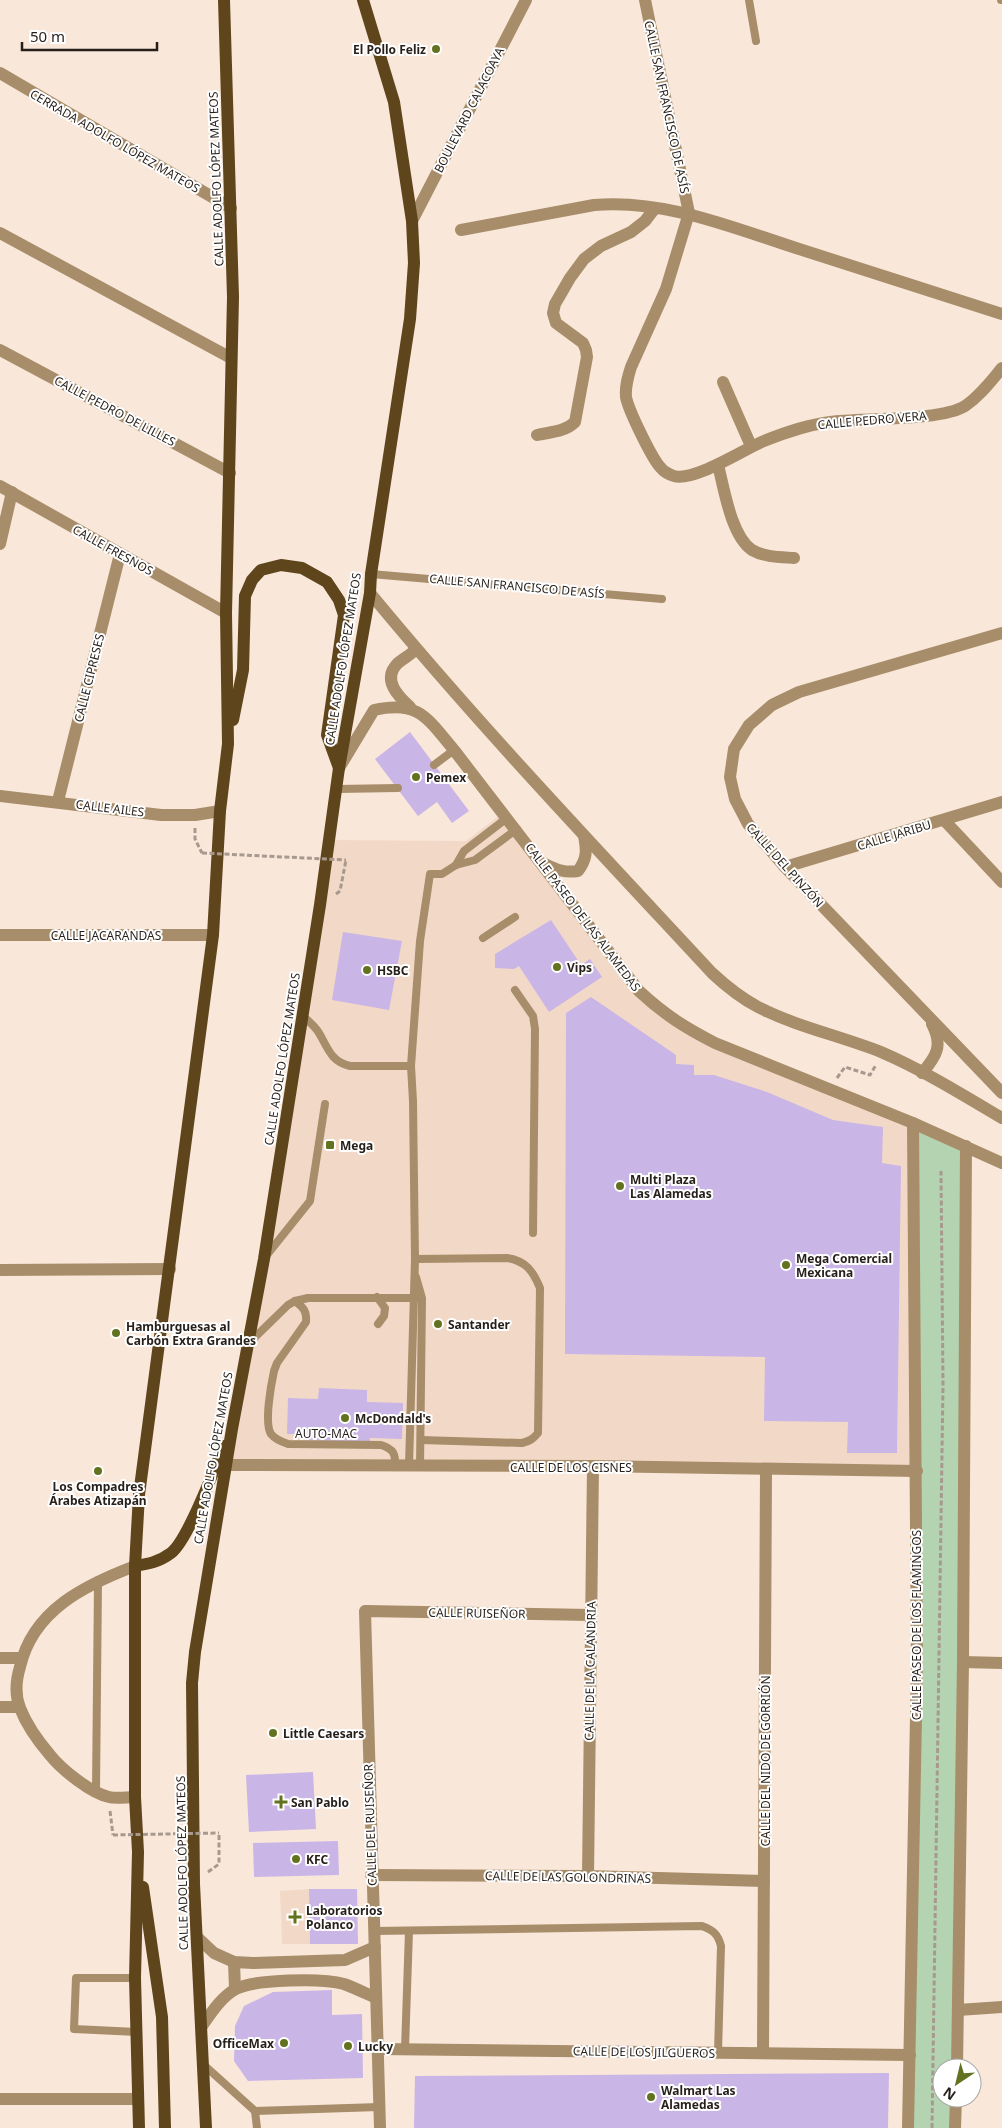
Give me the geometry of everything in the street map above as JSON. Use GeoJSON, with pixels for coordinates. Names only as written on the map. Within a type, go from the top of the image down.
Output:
{"type":"FeatureCollection","features":[{"type":"Feature","properties":{"kind":"main road","name":"CALLE ADOLFO LÓPEZ MATEOS"},"geometry":{"type":"LineString","coordinates":[[139,2128],[135,1978],[138,1852],[135,1796],[134,1566],[139,1495],[213,935],[220,811],[228,744],[226,613],[233,297],[224,0]]}},
{"type":"Feature","properties":{"kind":"main road","name":"CALLE ADOLFO LÓPEZ MATEOS"},"geometry":{"type":"LineString","coordinates":[[206,2128],[203,2086],[205,2066],[197,1937],[192,1682],[195,1652],[232,1429],[264,1258],[340,768],[370,593],[371,574],[410,319],[414,263],[412,221],[394,102],[363,0]]}},
{"type":"Feature","properties":{"kind":"main road"},"geometry":{"type":"LineString","coordinates":[[228,744],[244,670],[245,596],[252,580],[261,570],[281,565],[302,568],[327,582],[339,600],[344,615],[327,735],[340,768]]}},
{"type":"Feature","properties":{"kind":"main road"},"geometry":{"type":"LineString","coordinates":[[134,1566],[157,1562],[165,1557],[172,1552],[185,1534],[232,1429]]}},
{"type":"Feature","properties":{"kind":"main road"},"geometry":{"type":"LineString","coordinates":[[138,1852],[162,2017],[165,2128]]}},
{"type":"Feature","properties":{"kind":"main road"},"geometry":{"type":"LineString","coordinates":[[200,2128],[203,2086]]}},
{"type":"Feature","properties":{"kind":"street","name":"BOULEVARD CALACOAYA"},"geometry":{"type":"LineString","coordinates":[[412,221],[526,0]]}},
{"type":"Feature","properties":{"kind":"street","name":"CALLE SAN FRANCISCO DE ASÍS"},"geometry":{"type":"LineString","coordinates":[[645,0],[690,213],[673,270],[631,367],[626,383],[626,398],[653,459],[662,470],[674,476]]}},
{"type":"Feature","properties":{"kind":"street","name":"CERRADA ADOLFO LÓPEZ MATEOS"},"geometry":{"type":"LineString","coordinates":[[0,73],[231,208]]}},
{"type":"Feature","properties":{"kind":"street","name":"CALLE SAN FRANCISCO DE ASÍS"},"geometry":{"type":"LineString","coordinates":[[461,230],[594,205],[615,203],[690,213]]}},
{"type":"Feature","properties":{"kind":"street"},"geometry":{"type":"LineString","coordinates":[[537,435],[562,430],[570,427],[575,422],[587,358],[583,343],[562,329],[556,322],[553,313],[556,304],[570,278],[584,259],[601,246],[631,232],[646,221],[655,208]]}},
{"type":"Feature","properties":{"kind":"street"},"geometry":{"type":"LineString","coordinates":[[690,213],[1002,314]]}},
{"type":"Feature","properties":{"kind":"street"},"geometry":{"type":"LineString","coordinates":[[0,233],[231,358]]}},
{"type":"Feature","properties":{"kind":"street","name":"CALLE PEDRO DE LILLES"},"geometry":{"type":"LineString","coordinates":[[0,350],[230,473]]}},
{"type":"Feature","properties":{"kind":"street","name":"CALLE PEDRO VERA"},"geometry":{"type":"LineString","coordinates":[[674,476],[687,476],[718,465],[751,446],[786,432],[814,425],[944,414],[964,406],[982,391],[1002,368]]}},
{"type":"Feature","properties":{"kind":"street"},"geometry":{"type":"LineString","coordinates":[[723,382],[751,446]]}},
{"type":"Feature","properties":{"kind":"street"},"geometry":{"type":"LineString","coordinates":[[718,465],[736,529],[743,542],[753,550],[768,556],[794,558]]}},
{"type":"Feature","properties":{"kind":"street","name":"CALLE FRESNOS"},"geometry":{"type":"LineString","coordinates":[[0,486],[226,613]]}},
{"type":"Feature","properties":{"kind":"street"},"geometry":{"type":"LineString","coordinates":[[0,544],[12,492]]}},
{"type":"Feature","properties":{"kind":"street","name":"CALLE CIPRESES"},"geometry":{"type":"LineString","coordinates":[[58,802],[120,554]]}},
{"type":"Feature","properties":{"kind":"street"},"geometry":{"type":"LineString","coordinates":[[370,593],[416,649],[584,836],[712,974],[732,991],[759,1007],[784,1018],[883,1053],[1002,1118]]}},
{"type":"Feature","properties":{"kind":"street","name":"CALLE DEL PINZÓN"},"geometry":{"type":"LineString","coordinates":[[1002,633],[799,692],[772,705],[749,725],[734,748],[730,777],[735,799],[748,824],[785,867],[1002,1093]]}},
{"type":"Feature","properties":{"kind":"street","name":"CALLE PASEO DE LAS ALAMEDAS"},"geometry":{"type":"LineString","coordinates":[[416,649],[407,658],[397,663],[393,672],[391,683],[398,696],[410,708],[431,723],[454,750],[639,991],[662,1013],[715,1043],[913,1123],[1002,1163]]}},
{"type":"Feature","properties":{"kind":"street"},"geometry":{"type":"LineString","coordinates":[[340,768],[374,710],[391,706],[410,708]]}},
{"type":"Feature","properties":{"kind":"street","name":"CALLE AILES"},"geometry":{"type":"LineString","coordinates":[[0,796],[161,815],[196,815],[220,811]]}},
{"type":"Feature","properties":{"kind":"street","name":"CALLE JARIBU"},"geometry":{"type":"LineString","coordinates":[[785,867],[1002,802]]}},
{"type":"Feature","properties":{"kind":"street"},"geometry":{"type":"LineString","coordinates":[[944,820],[1002,882]]}},
{"type":"Feature","properties":{"kind":"street"},"geometry":{"type":"LineString","coordinates":[[541,862],[556,870],[567,873],[578,872],[585,862],[587,851],[584,836]]}},
{"type":"Feature","properties":{"kind":"street","name":"CALLE JACARANDAS"},"geometry":{"type":"LineString","coordinates":[[0,935],[213,935]]}},
{"type":"Feature","properties":{"kind":"street"},"geometry":{"type":"LineString","coordinates":[[922,1073],[935,1055],[939,1045],[936,1032],[927,1016]]}},
{"type":"Feature","properties":{"kind":"street","name":"CALLE PASEO DE LOS FLAMINGOS"},"geometry":{"type":"LineString","coordinates":[[908,2128],[916,1665],[917,1471],[913,1123]]}},
{"type":"Feature","properties":{"kind":"street"},"geometry":{"type":"LineString","coordinates":[[956,2058],[963,1662],[966,1146]]}},
{"type":"Feature","properties":{"kind":"street"},"geometry":{"type":"LineString","coordinates":[[0,1270],[170,1269]]}},
{"type":"Feature","properties":{"kind":"street","name":"CALLE DE LOS CISNES"},"geometry":{"type":"LineString","coordinates":[[226,1465],[395,1467],[593,1466],[917,1471]]}},
{"type":"Feature","properties":{"kind":"street","name":"CALLE DE LA CALANDRIA"},"geometry":{"type":"LineString","coordinates":[[588,1876],[593,1466]]}},
{"type":"Feature","properties":{"kind":"street","name":"CALLE DEL NIDO DE GORRIÓN"},"geometry":{"type":"LineString","coordinates":[[764,2053],[766,1470]]}},
{"type":"Feature","properties":{"kind":"street"},"geometry":{"type":"LineString","coordinates":[[134,1566],[98,1580],[58,1605],[41,1622],[30,1640],[22,1658],[16,1682],[19,1707],[34,1736],[57,1763],[85,1785],[109,1798],[135,1796]]}},
{"type":"Feature","properties":{"kind":"street","name":"CALLE RUISEÑOR"},"geometry":{"type":"LineString","coordinates":[[365,1612],[590,1615]]}},
{"type":"Feature","properties":{"kind":"street","name":"CALLE DEL RUISEÑOR"},"geometry":{"type":"LineString","coordinates":[[365,1612],[371,1875],[380,2128]]}},
{"type":"Feature","properties":{"kind":"street"},"geometry":{"type":"LineString","coordinates":[[0,1658],[22,1658]]}},
{"type":"Feature","properties":{"kind":"street"},"geometry":{"type":"LineString","coordinates":[[963,1662],[1002,1663]]}},
{"type":"Feature","properties":{"kind":"street"},"geometry":{"type":"LineString","coordinates":[[0,1707],[19,1707]]}},
{"type":"Feature","properties":{"kind":"street","name":"CALLE DE LAS GOLONDRINAS"},"geometry":{"type":"LineString","coordinates":[[371,1875],[588,1876],[764,1882]]}},
{"type":"Feature","properties":{"kind":"street"},"geometry":{"type":"LineString","coordinates":[[197,1937],[214,1953],[234,1962],[345,1960],[375,1947]]}},
{"type":"Feature","properties":{"kind":"street"},"geometry":{"type":"LineString","coordinates":[[234,1962],[235,1989]]}},
{"type":"Feature","properties":{"kind":"street"},"geometry":{"type":"LineString","coordinates":[[202,2026],[216,2007],[235,1989],[256,1982],[327,1981],[343,1984],[376,1998]]}},
{"type":"Feature","properties":{"kind":"street"},"geometry":{"type":"LineString","coordinates":[[958,2010],[1002,2007]]}},
{"type":"Feature","properties":{"kind":"street","name":"CALLE DE LOS JILGUEROS"},"geometry":{"type":"LineString","coordinates":[[378,2049],[910,2055]]}},
{"type":"Feature","properties":{"kind":"street"},"geometry":{"type":"LineString","coordinates":[[0,2099],[138,2099]]}},
{"type":"Feature","properties":{"kind":"street"},"geometry":{"type":"LineString","coordinates":[[955,2128],[956,2108]]}},
{"type":"Feature","properties":{"kind":"lane"},"geometry":{"type":"LineString","coordinates":[[749,0],[756,41]]}},
{"type":"Feature","properties":{"kind":"lane","name":"CALLE SAN FRANCISCO DE ASÍS"},"geometry":{"type":"LineString","coordinates":[[371,574],[662,599]]}},
{"type":"Feature","properties":{"kind":"lane"},"geometry":{"type":"LineString","coordinates":[[434,765],[454,750]]}},
{"type":"Feature","properties":{"kind":"lane"},"geometry":{"type":"LineString","coordinates":[[337,789],[398,788]]}},
{"type":"Feature","properties":{"kind":"lane"},"geometry":{"type":"LineString","coordinates":[[456,865],[464,851],[507,818]]}},
{"type":"Feature","properties":{"kind":"lane"},"geometry":{"type":"LineString","coordinates":[[414,1466],[412,1324],[414,1271],[413,1101],[411,1066],[420,942],[430,874],[442,874],[456,865],[475,860],[516,830]]}},
{"type":"Feature","properties":{"kind":"lane"},"geometry":{"type":"LineString","coordinates":[[483,938],[515,917]]}},
{"type":"Feature","properties":{"kind":"lane"},"geometry":{"type":"LineString","coordinates":[[515,990],[533,1016],[535,1029],[533,1233]]}},
{"type":"Feature","properties":{"kind":"lane"},"geometry":{"type":"LineString","coordinates":[[302,1015],[318,1030],[332,1057],[340,1064],[359,1067],[411,1066]]}},
{"type":"Feature","properties":{"kind":"lane"},"geometry":{"type":"LineString","coordinates":[[264,1258],[310,1201],[325,1104]]}},
{"type":"Feature","properties":{"kind":"lane"},"geometry":{"type":"LineString","coordinates":[[414,1259],[517,1260],[527,1266],[535,1276],[540,1288],[538,1433],[530,1442],[522,1443],[421,1440]]}},
{"type":"Feature","properties":{"kind":"lane"},"geometry":{"type":"LineString","coordinates":[[414,1271],[422,1298],[421,1440],[414,1466]]}},
{"type":"Feature","properties":{"kind":"lane"},"geometry":{"type":"LineString","coordinates":[[378,1297],[385,1308],[384,1316],[378,1324]]}},
{"type":"Feature","properties":{"kind":"lane"},"geometry":{"type":"LineString","coordinates":[[248,1345],[288,1305],[295,1301],[308,1298],[422,1298]]}},
{"type":"Feature","properties":{"kind":"lane","name":"AUTO-MAC"},"geometry":{"type":"LineString","coordinates":[[295,1301],[303,1307],[307,1314],[306,1322],[277,1363],[274,1371],[268,1424],[271,1433],[279,1440],[288,1444],[381,1444],[391,1448],[396,1456],[395,1467]]}},
{"type":"Feature","properties":{"kind":"lane"},"geometry":{"type":"LineString","coordinates":[[96,1790],[98,1580]]}},
{"type":"Feature","properties":{"kind":"lane"},"geometry":{"type":"LineString","coordinates":[[374,1931],[702,1926],[711,1929],[718,1936],[721,1946],[718,2053]]}},
{"type":"Feature","properties":{"kind":"lane"},"geometry":{"type":"LineString","coordinates":[[405,2049],[409,1930]]}},
{"type":"Feature","properties":{"kind":"lane"},"geometry":{"type":"LineString","coordinates":[[135,1978],[76,1978],[74,2029],[137,2032]]}},
{"type":"Feature","properties":{"kind":"lane"},"geometry":{"type":"LineString","coordinates":[[205,2066],[255,2111],[257,2128]]}},
{"type":"Feature","properties":{"kind":"lane"},"geometry":{"type":"LineString","coordinates":[[255,2111],[379,2107]]}},
{"type":"Feature","properties":{"kind":"path"},"geometry":{"type":"LineString","coordinates":[[195,839],[202,853],[346,860],[340,890]]}},
{"type":"Feature","properties":{"kind":"path"},"geometry":{"type":"LineString","coordinates":[[839,1074],[845,1067],[870,1075],[883,1053]]}},
{"type":"Feature","properties":{"kind":"path"},"geometry":{"type":"LineString","coordinates":[[932,2128],[943,1385],[941,1171]]}},
{"type":"Feature","properties":{"kind":"path"},"geometry":{"type":"LineString","coordinates":[[916,1665],[938,1666],[963,1662]]}},
{"type":"Feature","properties":{"kind":"path"},"geometry":{"type":"LineString","coordinates":[[110,1810],[113,1835],[219,1833],[218,1864]]}},
{"type":"Feature","properties":{"kind":"shaded area"},"geometry":{"type":"Polygon","coordinates":[[[503,813],[639,991],[686,1028],[913,1123],[917,1471],[226,1465],[329,840],[466,841],[503,813]]]}},
{"type":"Feature","properties":{"kind":"shaded area","name":"Laboratorios Polanco"},"geometry":{"type":"Polygon","coordinates":[[[309,1889],[310,1944],[282,1944],[280,1891],[309,1889]]]}},
{"type":"Feature","properties":{"kind":"green space"},"geometry":{"type":"Polygon","coordinates":[[[913,1123],[966,1146],[955,2058],[932,2058],[932,2108],[955,2108],[954,2128],[908,2128],[910,2057],[913,1123]]]}},
{"type":"Feature","properties":{"kind":"building","name":"Pemex"},"geometry":{"type":"Polygon","coordinates":[[[410,732],[469,811],[452,823],[437,802],[418,816],[375,759],[410,732]]]}},
{"type":"Feature","properties":{"kind":"building","name":"Vips"},"geometry":{"type":"Polygon","coordinates":[[[551,920],[581,965],[590,959],[602,977],[549,1012],[519,966],[514,969],[495,968],[495,954],[551,920]]]}},
{"type":"Feature","properties":{"kind":"building","name":"HSBC"},"geometry":{"type":"Polygon","coordinates":[[[343,932],[402,941],[389,1010],[332,1000],[343,932]]]}},
{"type":"Feature","properties":{"kind":"building","name":"Mega Comercial Mexicana"},"geometry":{"type":"Polygon","coordinates":[[[591,997],[676,1055],[676,1064],[694,1065],[694,1075],[714,1075],[767,1092],[833,1120],[883,1127],[882,1163],[901,1166],[897,1453],[847,1453],[848,1422],[764,1421],[765,1357],[565,1354],[566,1013],[591,997]]]}},
{"type":"Feature","properties":{"kind":"building","name":"McDondald's"},"geometry":{"type":"Polygon","coordinates":[[[319,1388],[367,1390],[367,1402],[403,1403],[402,1439],[370,1438],[370,1443],[305,1440],[305,1434],[287,1434],[288,1398],[318,1399],[319,1388]]]}},
{"type":"Feature","properties":{"kind":"building","name":"San Pablo"},"geometry":{"type":"Polygon","coordinates":[[[313,1772],[316,1829],[249,1832],[246,1775],[313,1772]]]}},
{"type":"Feature","properties":{"kind":"building","name":"KFC"},"geometry":{"type":"Polygon","coordinates":[[[338,1841],[339,1875],[254,1877],[253,1843],[338,1841]]]}},
{"type":"Feature","properties":{"kind":"building"},"geometry":{"type":"Polygon","coordinates":[[[309,1889],[357,1889],[358,1944],[310,1944],[309,1889]]]}},
{"type":"Feature","properties":{"kind":"building","name":"OfficeMax"},"geometry":{"type":"Polygon","coordinates":[[[332,1990],[332,2015],[362,2014],[363,2078],[248,2081],[234,2061],[235,2026],[244,2006],[273,1992],[332,1990]]]}},
{"type":"Feature","properties":{"kind":"building","name":"Walmart Las Alamedas"},"geometry":{"type":"Polygon","coordinates":[[[889,2073],[888,2128],[414,2128],[415,2076],[889,2073]]]}},
{"type":"Feature","properties":{"kind":"place","name":"El Pollo Feliz"},"geometry":{"type":"Point","coordinates":[436,49]}},
{"type":"Feature","properties":{"kind":"place","name":"Pemex"},"geometry":{"type":"Point","coordinates":[416,777]}},
{"type":"Feature","properties":{"kind":"place","name":"Vips"},"geometry":{"type":"Point","coordinates":[557,967]}},
{"type":"Feature","properties":{"kind":"place","name":"HSBC"},"geometry":{"type":"Point","coordinates":[367,970]}},
{"type":"Feature","properties":{"kind":"place","name":"Mega"},"geometry":{"type":"Point","coordinates":[330,1145]}},
{"type":"Feature","properties":{"kind":"place","name":"Multi Plaza Las Alamedas"},"geometry":{"type":"Point","coordinates":[620,1186]}},
{"type":"Feature","properties":{"kind":"place","name":"Mega Comercial Mexicana"},"geometry":{"type":"Point","coordinates":[786,1265]}},
{"type":"Feature","properties":{"kind":"place","name":"Santander"},"geometry":{"type":"Point","coordinates":[438,1324]}},
{"type":"Feature","properties":{"kind":"place","name":"Hamburguesas al Carbón Extra Grandes"},"geometry":{"type":"Point","coordinates":[116,1333]}},
{"type":"Feature","properties":{"kind":"place","name":"McDondald's"},"geometry":{"type":"Point","coordinates":[345,1418]}},
{"type":"Feature","properties":{"kind":"place","name":"Los Compadres Árabes Atizapán"},"geometry":{"type":"Point","coordinates":[98,1471]}},
{"type":"Feature","properties":{"kind":"place","name":"Little Caesars"},"geometry":{"type":"Point","coordinates":[273,1733]}},
{"type":"Feature","properties":{"kind":"place","name":"San Pablo"},"geometry":{"type":"Point","coordinates":[281,1802]}},
{"type":"Feature","properties":{"kind":"place","name":"KFC"},"geometry":{"type":"Point","coordinates":[296,1859]}},
{"type":"Feature","properties":{"kind":"place","name":"Laboratorios Polanco"},"geometry":{"type":"Point","coordinates":[295,1917]}},
{"type":"Feature","properties":{"kind":"place","name":"OfficeMax"},"geometry":{"type":"Point","coordinates":[284,2043]}},
{"type":"Feature","properties":{"kind":"place","name":"Lucky"},"geometry":{"type":"Point","coordinates":[348,2046]}},
{"type":"Feature","properties":{"kind":"place","name":"Walmart Las Alamedas"},"geometry":{"type":"Point","coordinates":[651,2097]}}]}
